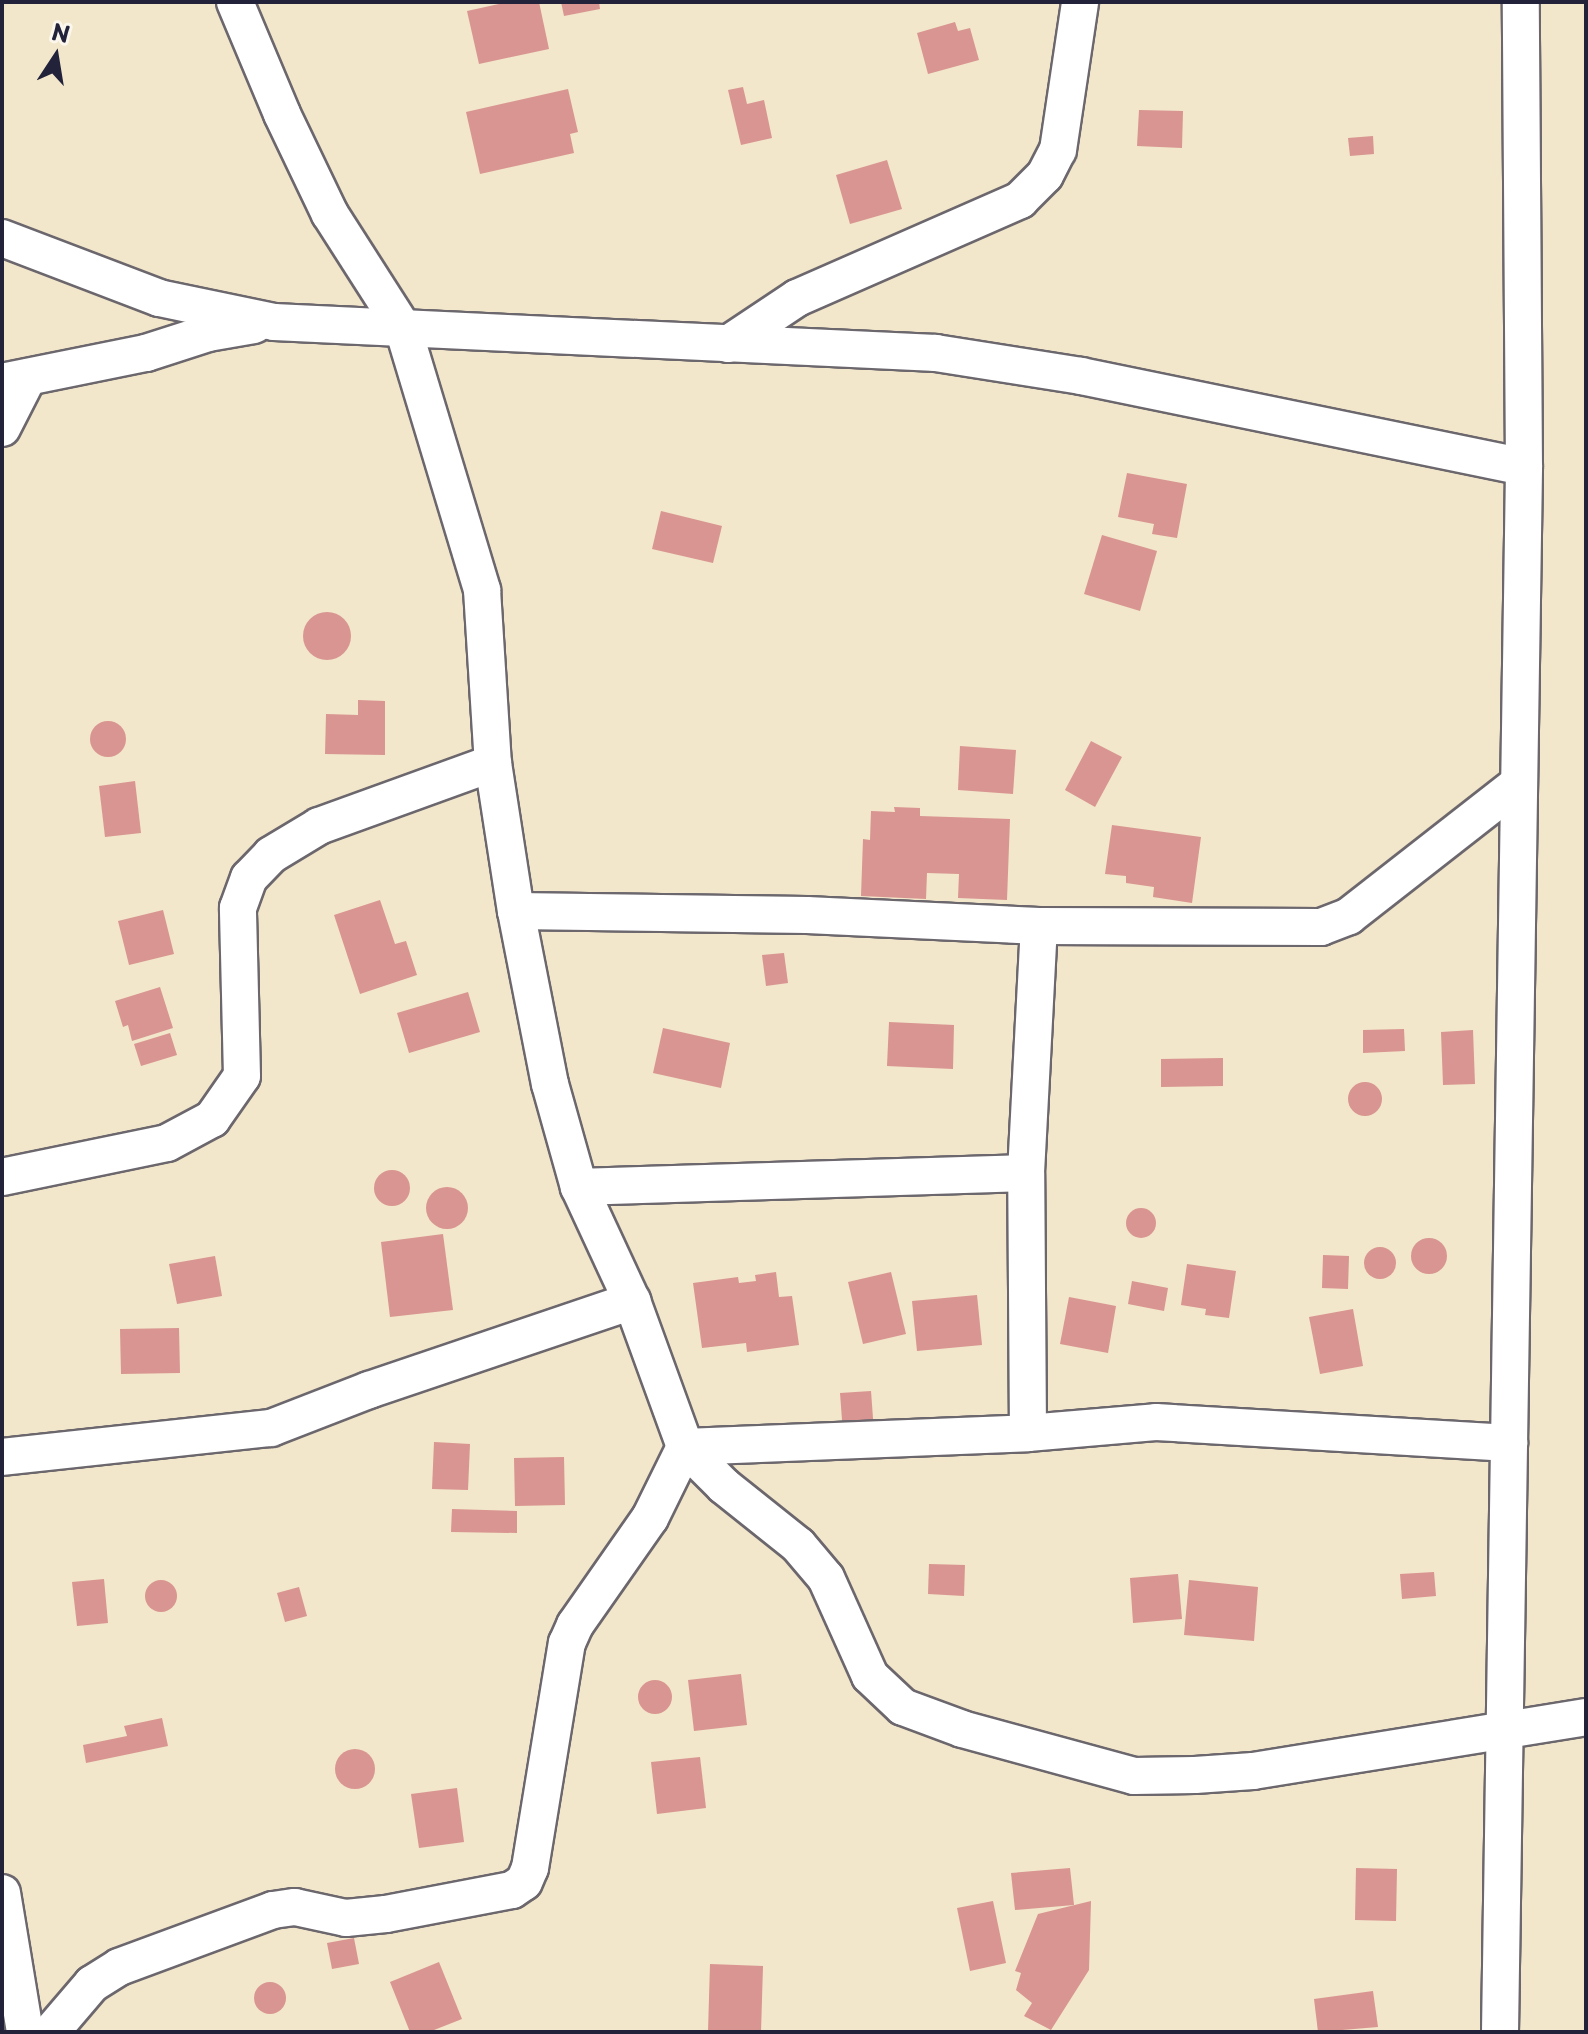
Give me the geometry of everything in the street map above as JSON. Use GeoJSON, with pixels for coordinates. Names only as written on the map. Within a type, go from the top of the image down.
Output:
{"type":"FeatureCollection","features":[{"type":"Feature","properties":{"kind":"street"},"geometry":{"type":"LineString","coordinates":[[235,2],[282,114],[330,214],[403,328],[482,590],[493,763],[516,911],[550,1084],[579,1187],[632,1301],[685,1447],[724,1486],[798,1545],[826,1578],[870,1676],[903,1707],[962,1729],[1134,1776],[1253,1771],[1586,1717]]}},
{"type":"Feature","properties":{"kind":"street"},"geometry":{"type":"LineString","coordinates":[[728,344],[797,298],[1020,200],[1045,175],[1058,150],[1080,2]]}},
{"type":"Feature","properties":{"kind":"street"},"geometry":{"type":"LineString","coordinates":[[1500,2032],[1524,467],[1521,2]]}},
{"type":"Feature","properties":{"kind":"street"},"geometry":{"type":"LineString","coordinates":[[2,238],[159,298],[274,322],[936,353],[1081,376],[1524,467]]}},
{"type":"Feature","properties":{"kind":"street"},"geometry":{"type":"LineString","coordinates":[[2,428],[15,380],[146,353],[208,333],[274,322]]}},
{"type":"Feature","properties":{"kind":"street"},"geometry":{"type":"LineString","coordinates":[[2,1177],[167,1143],[212,1119],[242,1076],[238,908],[249,878],[271,855],[319,826],[493,763]]}},
{"type":"Feature","properties":{"kind":"street"},"geometry":{"type":"LineString","coordinates":[[516,911],[807,915],[1039,926],[1321,927],[1349,916],[1518,784]]}},
{"type":"Feature","properties":{"kind":"street"},"geometry":{"type":"LineString","coordinates":[[1028,1433],[1026,1173],[1039,926]]}},
{"type":"Feature","properties":{"kind":"street"},"geometry":{"type":"LineString","coordinates":[[579,1187],[1026,1173]]}},
{"type":"Feature","properties":{"kind":"street"},"geometry":{"type":"LineString","coordinates":[[2,1457],[271,1428],[369,1390],[632,1301]]}},
{"type":"Feature","properties":{"kind":"street"},"geometry":{"type":"LineString","coordinates":[[685,1447],[1028,1433],[1156,1422],[1509,1443]]}},
{"type":"Feature","properties":{"kind":"street"},"geometry":{"type":"LineString","coordinates":[[51,2032],[92,1984],[119,1967],[273,1910],[295,1907],[346,1918],[386,1914],[512,1890],[524,1882],[530,1868],[567,1643],[575,1625],[650,1518],[685,1447]]}},
{"type":"Feature","properties":{"kind":"street"},"geometry":{"type":"LineString","coordinates":[[2,1893],[25,2032]]}},
{"type":"Feature","properties":{"kind":"building"},"geometry":{"type":"Polygon","coordinates":[[[508,2],[539,2],[549,49],[479,64],[467,11],[508,2]]]}},
{"type":"Feature","properties":{"kind":"building"},"geometry":{"type":"Polygon","coordinates":[[[561,2],[599,2],[600,9],[564,16],[561,2]]]}},
{"type":"Feature","properties":{"kind":"building"},"geometry":{"type":"Polygon","coordinates":[[[955,22],[958,31],[970,28],[979,60],[928,74],[917,33],[955,22]]]}},
{"type":"Feature","properties":{"kind":"building"},"geometry":{"type":"Polygon","coordinates":[[[743,87],[747,104],[764,100],[772,138],[741,145],[728,90],[743,87]]]}},
{"type":"Feature","properties":{"kind":"building"},"geometry":{"type":"Polygon","coordinates":[[[568,89],[578,132],[570,134],[574,153],[480,174],[466,112],[568,89]]]}},
{"type":"Feature","properties":{"kind":"building"},"geometry":{"type":"Polygon","coordinates":[[[1139,110],[1183,111],[1182,148],[1137,146],[1139,110]]]}},
{"type":"Feature","properties":{"kind":"building"},"geometry":{"type":"Polygon","coordinates":[[[1373,136],[1374,154],[1350,156],[1348,138],[1373,136]]]}},
{"type":"Feature","properties":{"kind":"building"},"geometry":{"type":"Polygon","coordinates":[[[887,160],[902,209],[850,224],[836,175],[887,160]]]}},
{"type":"Feature","properties":{"kind":"building"},"geometry":{"type":"Polygon","coordinates":[[[1127,473],[1187,484],[1177,538],[1152,534],[1154,524],[1118,517],[1127,473]]]}},
{"type":"Feature","properties":{"kind":"building"},"geometry":{"type":"Polygon","coordinates":[[[661,511],[722,526],[713,563],[652,549],[661,511]]]}},
{"type":"Feature","properties":{"kind":"building"},"geometry":{"type":"Polygon","coordinates":[[[1102,535],[1157,551],[1140,611],[1084,594],[1102,535]]]}},
{"type":"Feature","properties":{"kind":"building"},"geometry":{"type":"Polygon","coordinates":[[[327,612],[336,613],[344,619],[350,627],[350,645],[344,653],[336,659],[327,660],[318,659],[310,653],[304,645],[303,636],[304,627],[310,619],[318,613],[327,612]]]}},
{"type":"Feature","properties":{"kind":"building"},"geometry":{"type":"Polygon","coordinates":[[[358,700],[385,701],[385,755],[325,754],[326,714],[358,715],[358,700]]]}},
{"type":"Feature","properties":{"kind":"building"},"geometry":{"type":"Polygon","coordinates":[[[108,721],[121,726],[126,739],[121,752],[108,757],[95,752],[90,739],[95,726],[108,721]]]}},
{"type":"Feature","properties":{"kind":"building"},"geometry":{"type":"Polygon","coordinates":[[[1091,741],[1122,757],[1095,807],[1065,790],[1091,741]]]}},
{"type":"Feature","properties":{"kind":"building"},"geometry":{"type":"Polygon","coordinates":[[[960,746],[1016,750],[1013,794],[958,790],[960,746]]]}},
{"type":"Feature","properties":{"kind":"building"},"geometry":{"type":"Polygon","coordinates":[[[135,781],[141,833],[105,837],[99,786],[135,781]]]}},
{"type":"Feature","properties":{"kind":"building"},"geometry":{"type":"Polygon","coordinates":[[[894,807],[920,808],[920,816],[1010,819],[1007,900],[958,898],[959,874],[927,873],[926,899],[861,896],[863,839],[870,840],[871,811],[895,812],[894,807]]]}},
{"type":"Feature","properties":{"kind":"building"},"geometry":{"type":"Polygon","coordinates":[[[1112,825],[1201,837],[1192,903],[1153,897],[1154,887],[1126,883],[1126,876],[1105,874],[1112,825]]]}},
{"type":"Feature","properties":{"kind":"building"},"geometry":{"type":"Polygon","coordinates":[[[380,900],[395,944],[406,941],[417,975],[360,994],[334,915],[380,900]]]}},
{"type":"Feature","properties":{"kind":"building"},"geometry":{"type":"Polygon","coordinates":[[[163,910],[174,954],[129,965],[118,921],[163,910]]]}},
{"type":"Feature","properties":{"kind":"building"},"geometry":{"type":"Polygon","coordinates":[[[784,953],[788,983],[766,986],[762,955],[784,953]]]}},
{"type":"Feature","properties":{"kind":"building"},"geometry":{"type":"Polygon","coordinates":[[[160,987],[173,1028],[132,1041],[128,1025],[123,1027],[115,1001],[160,987]]]}},
{"type":"Feature","properties":{"kind":"building"},"geometry":{"type":"Polygon","coordinates":[[[468,992],[480,1032],[409,1053],[397,1013],[468,992]]]}},
{"type":"Feature","properties":{"kind":"building"},"geometry":{"type":"Polygon","coordinates":[[[889,1022],[954,1025],[953,1069],[887,1066],[889,1022]]]}},
{"type":"Feature","properties":{"kind":"building"},"geometry":{"type":"Polygon","coordinates":[[[663,1028],[730,1043],[721,1088],[653,1073],[663,1028]]]}},
{"type":"Feature","properties":{"kind":"building"},"geometry":{"type":"Polygon","coordinates":[[[1404,1029],[1405,1051],[1363,1053],[1363,1030],[1404,1029]]]}},
{"type":"Feature","properties":{"kind":"building"},"geometry":{"type":"Polygon","coordinates":[[[1473,1030],[1475,1084],[1443,1085],[1441,1032],[1473,1030]]]}},
{"type":"Feature","properties":{"kind":"building"},"geometry":{"type":"Polygon","coordinates":[[[170,1033],[177,1055],[141,1066],[134,1044],[170,1033]]]}},
{"type":"Feature","properties":{"kind":"building"},"geometry":{"type":"Polygon","coordinates":[[[1223,1058],[1223,1086],[1161,1087],[1161,1059],[1223,1058]]]}},
{"type":"Feature","properties":{"kind":"building"},"geometry":{"type":"Polygon","coordinates":[[[1365,1082],[1377,1087],[1382,1099],[1377,1111],[1365,1116],[1353,1111],[1348,1099],[1353,1087],[1365,1082]]]}},
{"type":"Feature","properties":{"kind":"building"},"geometry":{"type":"Polygon","coordinates":[[[392,1170],[405,1175],[410,1188],[405,1201],[392,1206],[379,1201],[374,1188],[379,1175],[392,1170]]]}},
{"type":"Feature","properties":{"kind":"building"},"geometry":{"type":"Polygon","coordinates":[[[447,1187],[462,1193],[468,1208],[462,1223],[447,1229],[432,1223],[426,1208],[432,1193],[447,1187]]]}},
{"type":"Feature","properties":{"kind":"building"},"geometry":{"type":"Polygon","coordinates":[[[1141,1208],[1152,1212],[1156,1223],[1152,1234],[1141,1238],[1130,1234],[1126,1223],[1130,1212],[1141,1208]]]}},
{"type":"Feature","properties":{"kind":"building"},"geometry":{"type":"Polygon","coordinates":[[[443,1234],[453,1310],[390,1317],[381,1242],[443,1234]]]}},
{"type":"Feature","properties":{"kind":"building"},"geometry":{"type":"Polygon","coordinates":[[[1429,1238],[1442,1243],[1447,1256],[1442,1269],[1429,1274],[1416,1269],[1411,1256],[1416,1243],[1429,1238]]]}},
{"type":"Feature","properties":{"kind":"building"},"geometry":{"type":"Polygon","coordinates":[[[1380,1247],[1391,1252],[1396,1263],[1391,1274],[1380,1279],[1369,1274],[1364,1263],[1369,1252],[1380,1247]]]}},
{"type":"Feature","properties":{"kind":"building"},"geometry":{"type":"Polygon","coordinates":[[[1323,1255],[1349,1256],[1348,1289],[1322,1288],[1323,1255]]]}},
{"type":"Feature","properties":{"kind":"building"},"geometry":{"type":"Polygon","coordinates":[[[215,1256],[222,1296],[177,1304],[169,1264],[215,1256]]]}},
{"type":"Feature","properties":{"kind":"building"},"geometry":{"type":"Polygon","coordinates":[[[1187,1264],[1236,1271],[1229,1318],[1205,1315],[1206,1309],[1181,1305],[1187,1264]]]}},
{"type":"Feature","properties":{"kind":"building"},"geometry":{"type":"Polygon","coordinates":[[[776,1272],[779,1297],[792,1296],[799,1345],[747,1352],[746,1343],[702,1348],[693,1283],[738,1277],[739,1283],[756,1281],[755,1275],[776,1272]]]}},
{"type":"Feature","properties":{"kind":"building"},"geometry":{"type":"Polygon","coordinates":[[[891,1272],[906,1334],[863,1344],[848,1282],[891,1272]]]}},
{"type":"Feature","properties":{"kind":"building"},"geometry":{"type":"Polygon","coordinates":[[[1132,1281],[1168,1288],[1164,1311],[1128,1304],[1132,1281]]]}},
{"type":"Feature","properties":{"kind":"building"},"geometry":{"type":"Polygon","coordinates":[[[977,1295],[982,1345],[917,1351],[912,1301],[977,1295]]]}},
{"type":"Feature","properties":{"kind":"building"},"geometry":{"type":"Polygon","coordinates":[[[1069,1297],[1116,1306],[1108,1353],[1060,1344],[1069,1297]]]}},
{"type":"Feature","properties":{"kind":"building"},"geometry":{"type":"Polygon","coordinates":[[[1353,1309],[1363,1366],[1320,1374],[1309,1317],[1353,1309]]]}},
{"type":"Feature","properties":{"kind":"building"},"geometry":{"type":"Polygon","coordinates":[[[179,1328],[180,1373],[121,1374],[120,1329],[179,1328]]]}},
{"type":"Feature","properties":{"kind":"building"},"geometry":{"type":"Polygon","coordinates":[[[871,1391],[874,1432],[843,1433],[840,1393],[871,1391]]]}},
{"type":"Feature","properties":{"kind":"building"},"geometry":{"type":"Polygon","coordinates":[[[434,1442],[470,1444],[468,1490],[432,1489],[434,1442]]]}},
{"type":"Feature","properties":{"kind":"building"},"geometry":{"type":"Polygon","coordinates":[[[564,1457],[565,1505],[515,1506],[514,1458],[564,1457]]]}},
{"type":"Feature","properties":{"kind":"building"},"geometry":{"type":"Polygon","coordinates":[[[452,1509],[517,1511],[517,1533],[451,1532],[452,1509]]]}},
{"type":"Feature","properties":{"kind":"building"},"geometry":{"type":"Polygon","coordinates":[[[929,1564],[965,1565],[964,1596],[928,1594],[929,1564]]]}},
{"type":"Feature","properties":{"kind":"building"},"geometry":{"type":"Polygon","coordinates":[[[1434,1572],[1436,1596],[1402,1599],[1400,1574],[1434,1572]]]}},
{"type":"Feature","properties":{"kind":"building"},"geometry":{"type":"Polygon","coordinates":[[[1178,1574],[1182,1619],[1133,1623],[1130,1578],[1178,1574]]]}},
{"type":"Feature","properties":{"kind":"building"},"geometry":{"type":"Polygon","coordinates":[[[104,1579],[108,1623],[77,1626],[72,1582],[104,1579]]]}},
{"type":"Feature","properties":{"kind":"building"},"geometry":{"type":"Polygon","coordinates":[[[161,1580],[172,1585],[177,1596],[172,1607],[161,1612],[150,1607],[145,1596],[150,1585],[161,1580]]]}},
{"type":"Feature","properties":{"kind":"building"},"geometry":{"type":"Polygon","coordinates":[[[1189,1580],[1258,1587],[1254,1641],[1184,1635],[1189,1580]]]}},
{"type":"Feature","properties":{"kind":"building"},"geometry":{"type":"Polygon","coordinates":[[[299,1587],[307,1616],[285,1622],[277,1593],[299,1587]]]}},
{"type":"Feature","properties":{"kind":"building"},"geometry":{"type":"Polygon","coordinates":[[[741,1674],[747,1725],[694,1731],[688,1680],[741,1674]]]}},
{"type":"Feature","properties":{"kind":"building"},"geometry":{"type":"Polygon","coordinates":[[[655,1680],[667,1685],[672,1697],[667,1709],[655,1714],[643,1709],[638,1697],[643,1685],[655,1680]]]}},
{"type":"Feature","properties":{"kind":"building"},"geometry":{"type":"Polygon","coordinates":[[[162,1718],[168,1746],[86,1763],[83,1745],[127,1736],[124,1726],[162,1718]]]}},
{"type":"Feature","properties":{"kind":"building"},"geometry":{"type":"Polygon","coordinates":[[[355,1749],[369,1755],[375,1769],[369,1783],[355,1789],[341,1783],[335,1769],[341,1755],[355,1749]]]}},
{"type":"Feature","properties":{"kind":"building"},"geometry":{"type":"Polygon","coordinates":[[[700,1757],[706,1808],[657,1814],[651,1762],[700,1757]]]}},
{"type":"Feature","properties":{"kind":"building"},"geometry":{"type":"Polygon","coordinates":[[[457,1788],[464,1842],[419,1848],[411,1794],[457,1788]]]}},
{"type":"Feature","properties":{"kind":"building"},"geometry":{"type":"Polygon","coordinates":[[[1070,1868],[1074,1905],[1015,1910],[1011,1873],[1070,1868]]]}},
{"type":"Feature","properties":{"kind":"building"},"geometry":{"type":"Polygon","coordinates":[[[1356,1868],[1397,1869],[1396,1921],[1355,1920],[1356,1868]]]}},
{"type":"Feature","properties":{"kind":"building"},"geometry":{"type":"Polygon","coordinates":[[[993,1901],[1006,1963],[970,1971],[957,1908],[993,1901]]]}},
{"type":"Feature","properties":{"kind":"building"},"geometry":{"type":"Polygon","coordinates":[[[1091,1901],[1089,1970],[1051,2030],[1024,2016],[1032,2003],[1016,1990],[1021,1973],[1015,1971],[1038,1914],[1091,1901]]]}},
{"type":"Feature","properties":{"kind":"building"},"geometry":{"type":"Polygon","coordinates":[[[354,1938],[359,1964],[332,1969],[327,1943],[354,1938]]]}},
{"type":"Feature","properties":{"kind":"building"},"geometry":{"type":"Polygon","coordinates":[[[439,1962],[462,2019],[429,2032],[410,2032],[390,1982],[439,1962]]]}},
{"type":"Feature","properties":{"kind":"building"},"geometry":{"type":"Polygon","coordinates":[[[710,1964],[763,1966],[761,2032],[708,2032],[710,1964]]]}},
{"type":"Feature","properties":{"kind":"building"},"geometry":{"type":"Polygon","coordinates":[[[270,1982],[281,1987],[286,1998],[281,2009],[270,2014],[259,2009],[254,1998],[259,1987],[270,1982]]]}},
{"type":"Feature","properties":{"kind":"building"},"geometry":{"type":"Polygon","coordinates":[[[1373,1991],[1378,2027],[1318,2032],[1314,1999],[1373,1991]]]}}]}
